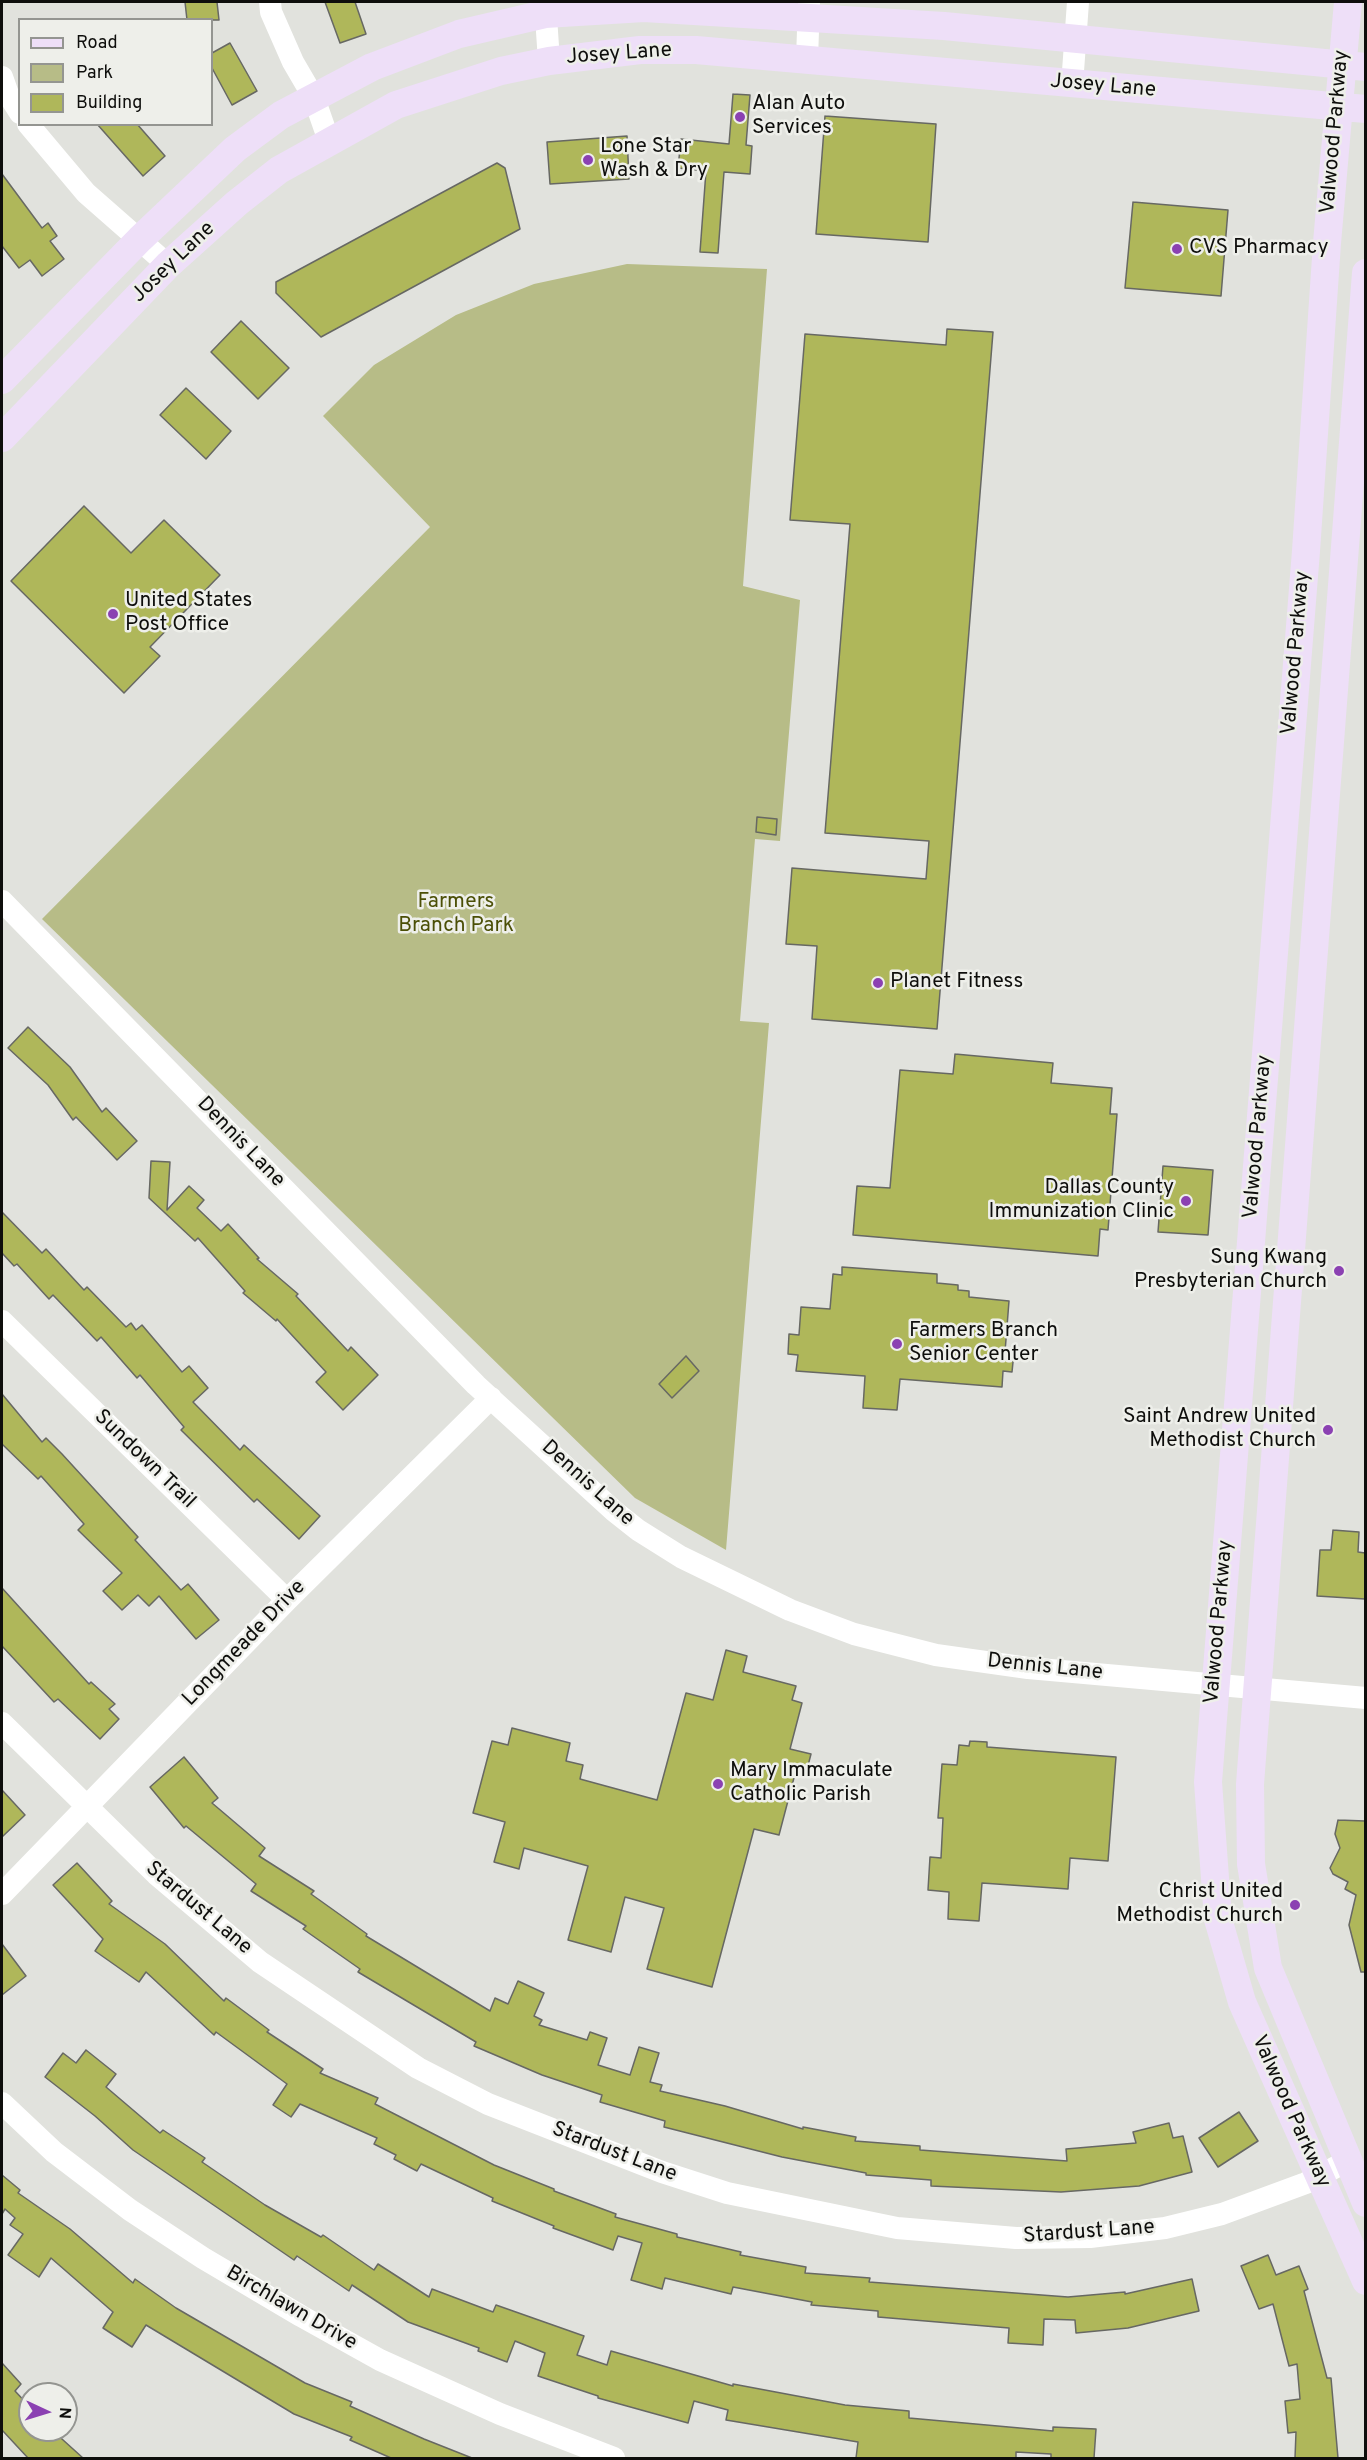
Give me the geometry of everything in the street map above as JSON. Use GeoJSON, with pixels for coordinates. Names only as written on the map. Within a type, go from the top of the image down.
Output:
{"type":"FeatureCollection","features":[{"type":"Feature","properties":{"kind":"main road","name":"Valwood Parkway"},"geometry":{"type":"LineString","coordinates":[[1348,2],[1354,66],[1352,108],[1306,551],[1208,1782],[1218,1918],[1242,2002],[1365,2281]]}},
{"type":"Feature","properties":{"kind":"main road","name":"Josey Lane"},"geometry":{"type":"LineString","coordinates":[[2,380],[140,239],[235,149],[281,116],[372,67],[459,34],[545,8],[808,9],[1354,66]]}},
{"type":"Feature","properties":{"kind":"main road","name":"Josey Lane"},"geometry":{"type":"LineString","coordinates":[[2,438],[168,265],[237,203],[279,170],[396,105],[445,87],[549,61],[640,50],[696,50],[1352,108]]}},
{"type":"Feature","properties":{"kind":"main road","name":"Valwood Parkway"},"geometry":{"type":"LineString","coordinates":[[1365,273],[1250,1784],[1251,1864],[1257,1915],[1268,1968],[1365,2203]]}},
{"type":"Feature","properties":{"kind":"main road"},"geometry":{"type":"LineString","coordinates":[[1306,551],[1345,554]]}},
{"type":"Feature","properties":{"kind":"main road"},"geometry":{"type":"LineString","coordinates":[[1284,822],[1324,825]]}},
{"type":"Feature","properties":{"kind":"main road"},"geometry":{"type":"LineString","coordinates":[[1260,1115],[1274,1133],[1277,1152],[1278,1215],[1281,1224],[1291,1236]]}},
{"type":"Feature","properties":{"kind":"street"},"geometry":{"type":"LineString","coordinates":[[270,2],[271,12],[293,62],[314,98],[329,141]]}},
{"type":"Feature","properties":{"kind":"street"},"geometry":{"type":"LineString","coordinates":[[1072,85],[1078,2]]}},
{"type":"Feature","properties":{"kind":"street"},"geometry":{"type":"LineString","coordinates":[[545,8],[549,61]]}},
{"type":"Feature","properties":{"kind":"street"},"geometry":{"type":"LineString","coordinates":[[807,59],[808,9]]}},
{"type":"Feature","properties":{"kind":"street"},"geometry":{"type":"LineString","coordinates":[[2,77],[8,94],[18,109]]}},
{"type":"Feature","properties":{"kind":"street"},"geometry":{"type":"LineString","coordinates":[[30,126],[86,193],[168,265]]}},
{"type":"Feature","properties":{"kind":"street","name":"Dennis Lane"},"geometry":{"type":"LineString","coordinates":[[2,901],[491,1398],[638,1530],[681,1557],[790,1610],[854,1634],[936,1655],[1028,1668],[1365,1698]]}},
{"type":"Feature","properties":{"kind":"street","name":"Sundown Trail"},"geometry":{"type":"LineString","coordinates":[[2,1321],[287,1600]]}},
{"type":"Feature","properties":{"kind":"street","name":"Longmeade Drive"},"geometry":{"type":"LineString","coordinates":[[2,1894],[287,1600],[491,1398]]}},
{"type":"Feature","properties":{"kind":"street","name":"Stardust Lane"},"geometry":{"type":"LineString","coordinates":[[2,1723],[86,1808],[156,1874],[260,1962],[418,2068],[488,2104],[662,2172],[727,2193],[897,2228],[1016,2238],[1079,2237],[1165,2228],[1222,2214],[1318,2177],[1347,2161]]}},
{"type":"Feature","properties":{"kind":"street","name":"Birchlawn Drive"},"geometry":{"type":"LineString","coordinates":[[2,2103],[54,2152],[130,2210],[203,2258],[301,2316],[380,2360],[602,2457]]}},
{"type":"Feature","properties":{"kind":"green space","name":"Farmers Branch Park"},"geometry":{"type":"Polygon","coordinates":[[[627,264],[767,269],[743,586],[800,600],[780,841],[755,839],[740,1021],[769,1023],[726,1550],[635,1498],[42,919],[430,527],[323,416],[374,365],[456,315],[534,284],[627,264]]]}},
{"type":"Feature","properties":{"kind":"building"},"geometry":{"type":"Polygon","coordinates":[[[185,2],[217,2],[219,20],[187,18],[185,2]]]}},
{"type":"Feature","properties":{"kind":"building"},"geometry":{"type":"Polygon","coordinates":[[[325,2],[355,2],[366,34],[340,43],[325,2]]]}},
{"type":"Feature","properties":{"kind":"building"},"geometry":{"type":"Polygon","coordinates":[[[230,43],[257,91],[232,105],[213,70],[213,52],[230,43]]]}},
{"type":"Feature","properties":{"kind":"building","name":"Alan Auto Services"},"geometry":{"type":"Polygon","coordinates":[[[733,94],[750,95],[746,145],[752,146],[750,174],[724,172],[718,253],[700,252],[706,171],[678,168],[681,139],[729,144],[733,94]]]}},
{"type":"Feature","properties":{"kind":"building"},"geometry":{"type":"Polygon","coordinates":[[[825,116],[936,124],[928,242],[816,234],[825,116]]]}},
{"type":"Feature","properties":{"kind":"building"},"geometry":{"type":"Polygon","coordinates":[[[99,126],[139,126],[165,156],[143,176],[99,126]]]}},
{"type":"Feature","properties":{"kind":"building","name":"Lone Star Wash & Dry"},"geometry":{"type":"Polygon","coordinates":[[[627,136],[629,179],[550,184],[547,142],[627,136]]]}},
{"type":"Feature","properties":{"kind":"building"},"geometry":{"type":"Polygon","coordinates":[[[497,163],[505,168],[520,229],[321,337],[276,293],[276,282],[497,163]]]}},
{"type":"Feature","properties":{"kind":"building"},"geometry":{"type":"Polygon","coordinates":[[[2,174],[42,228],[48,223],[57,236],[50,241],[64,259],[42,276],[30,260],[19,268],[2,246],[2,174]]]}},
{"type":"Feature","properties":{"kind":"building","name":"CVS Pharmacy"},"geometry":{"type":"Polygon","coordinates":[[[1133,202],[1228,210],[1221,296],[1125,288],[1133,202]]]}},
{"type":"Feature","properties":{"kind":"building"},"geometry":{"type":"Polygon","coordinates":[[[241,321],[289,368],[258,399],[211,352],[241,321]]]}},
{"type":"Feature","properties":{"kind":"building"},"geometry":{"type":"Polygon","coordinates":[[[947,329],[993,332],[937,1029],[812,1019],[817,946],[786,944],[792,868],[926,879],[929,841],[825,833],[850,524],[790,520],[805,334],[946,345],[947,329]]]}},
{"type":"Feature","properties":{"kind":"building"},"geometry":{"type":"Polygon","coordinates":[[[186,388],[231,431],[206,459],[160,415],[186,388]]]}},
{"type":"Feature","properties":{"kind":"building","name":"United States Post Office"},"geometry":{"type":"Polygon","coordinates":[[[84,506],[131,553],[164,520],[220,575],[150,647],[160,656],[124,693],[11,581],[84,506]]]}},
{"type":"Feature","properties":{"kind":"building"},"geometry":{"type":"Polygon","coordinates":[[[757,817],[777,819],[776,835],[756,832],[757,817]]]}},
{"type":"Feature","properties":{"kind":"building"},"geometry":{"type":"Polygon","coordinates":[[[28,1027],[70,1067],[102,1112],[106,1108],[137,1141],[117,1160],[76,1117],[73,1120],[48,1085],[8,1048],[28,1027]]]}},
{"type":"Feature","properties":{"kind":"building"},"geometry":{"type":"Polygon","coordinates":[[[955,1054],[1053,1063],[1051,1083],[1112,1088],[1110,1114],[1117,1114],[1108,1230],[1100,1229],[1098,1256],[853,1235],[857,1186],[890,1188],[900,1070],[953,1074],[955,1054]]]}},
{"type":"Feature","properties":{"kind":"building"},"geometry":{"type":"Polygon","coordinates":[[[151,1161],[170,1162],[167,1210],[189,1186],[204,1200],[197,1208],[221,1231],[228,1224],[259,1258],[257,1259],[298,1294],[296,1296],[348,1351],[351,1347],[378,1375],[343,1410],[316,1382],[326,1372],[277,1319],[276,1321],[243,1293],[245,1291],[198,1238],[195,1241],[149,1198],[151,1161]]]}},
{"type":"Feature","properties":{"kind":"building","name":"Dallas County Immunization Clinic"},"geometry":{"type":"Polygon","coordinates":[[[1163,1166],[1213,1170],[1208,1235],[1158,1232],[1163,1166]]]}},
{"type":"Feature","properties":{"kind":"building"},"geometry":{"type":"Polygon","coordinates":[[[2,1212],[42,1253],[46,1249],[84,1290],[87,1287],[126,1327],[131,1323],[136,1330],[142,1325],[182,1372],[189,1366],[208,1388],[193,1402],[240,1450],[244,1445],[320,1516],[299,1539],[257,1499],[254,1502],[181,1430],[184,1427],[140,1375],[137,1378],[101,1337],[97,1341],[53,1295],[49,1299],[17,1264],[14,1266],[2,1253],[2,1212]]]}},
{"type":"Feature","properties":{"kind":"building","name":"Farmers Branch Senior Center"},"geometry":{"type":"Polygon","coordinates":[[[842,1267],[937,1274],[937,1283],[958,1285],[958,1290],[969,1291],[969,1297],[1009,1301],[1005,1352],[1014,1352],[1012,1372],[1003,1371],[1002,1387],[900,1379],[897,1410],[863,1408],[865,1376],[796,1371],[798,1355],[788,1354],[789,1334],[799,1335],[801,1307],[830,1309],[833,1274],[842,1275],[842,1267]]]}},
{"type":"Feature","properties":{"kind":"building"},"geometry":{"type":"Polygon","coordinates":[[[686,1356],[699,1371],[672,1398],[659,1384],[686,1356]]]}},
{"type":"Feature","properties":{"kind":"building"},"geometry":{"type":"Polygon","coordinates":[[[2,1394],[42,1442],[46,1438],[138,1537],[135,1540],[181,1590],[188,1584],[219,1620],[196,1639],[159,1596],[149,1606],[138,1595],[122,1610],[103,1591],[122,1573],[78,1530],[84,1524],[41,1476],[38,1479],[2,1444],[2,1394]]]}},
{"type":"Feature","properties":{"kind":"building"},"geometry":{"type":"Polygon","coordinates":[[[1333,1530],[1359,1532],[1358,1552],[1365,1553],[1365,1599],[1317,1596],[1320,1550],[1331,1550],[1333,1530]]]}},
{"type":"Feature","properties":{"kind":"building"},"geometry":{"type":"Polygon","coordinates":[[[2,1588],[89,1684],[91,1682],[115,1704],[109,1709],[119,1719],[100,1739],[58,1699],[54,1702],[2,1646],[2,1588]]]}},
{"type":"Feature","properties":{"kind":"building"},"geometry":{"type":"Polygon","coordinates":[[[726,1650],[747,1656],[743,1672],[796,1686],[792,1700],[802,1703],[790,1749],[811,1754],[805,1777],[795,1774],[779,1835],[754,1829],[712,1987],[647,1969],[664,1908],[625,1897],[611,1952],[568,1940],[588,1866],[524,1848],[519,1869],[494,1862],[505,1822],[473,1813],[492,1741],[508,1745],[512,1728],[570,1743],[566,1761],[583,1765],[580,1779],[657,1800],[686,1693],[713,1700],[726,1650]]]}},
{"type":"Feature","properties":{"kind":"building"},"geometry":{"type":"Polygon","coordinates":[[[970,1741],[987,1742],[987,1747],[1116,1757],[1108,1861],[1070,1858],[1068,1889],[982,1883],[979,1921],[948,1919],[949,1892],[928,1890],[930,1857],[941,1858],[943,1818],[938,1818],[942,1764],[957,1765],[959,1745],[969,1746],[970,1741]]]}},
{"type":"Feature","properties":{"kind":"building"},"geometry":{"type":"Polygon","coordinates":[[[184,1757],[218,1798],[212,1803],[265,1848],[259,1856],[314,1891],[311,1894],[367,1934],[366,1936],[490,2011],[495,1998],[508,2004],[518,1981],[544,1993],[534,2016],[542,2020],[539,2025],[587,2040],[590,2032],[607,2038],[598,2065],[630,2075],[639,2047],[659,2053],[650,2082],[662,2085],[660,2091],[725,2106],[803,2129],[803,2127],[856,2137],[855,2141],[920,2146],[920,2150],[1067,2161],[1066,2149],[1136,2143],[1133,2132],[1169,2123],[1173,2138],[1183,2136],[1192,2172],[1139,2186],[1061,2192],[931,2186],[931,2180],[866,2175],[866,2173],[782,2157],[664,2127],[665,2121],[600,2102],[602,2095],[542,2075],[474,2046],[476,2042],[358,1972],[360,1969],[303,1929],[306,1926],[251,1891],[256,1884],[186,1826],[184,1828],[150,1787],[184,1757]]]}},
{"type":"Feature","properties":{"kind":"building"},"geometry":{"type":"Polygon","coordinates":[[[2,1790],[25,1815],[2,1837],[2,1790]]]}},
{"type":"Feature","properties":{"kind":"building"},"geometry":{"type":"Polygon","coordinates":[[[1338,1820],[1365,1821],[1365,1972],[1361,1972],[1349,1925],[1356,1895],[1345,1889],[1348,1882],[1333,1874],[1330,1868],[1340,1848],[1335,1834],[1338,1820]]]}},
{"type":"Feature","properties":{"kind":"building"},"geometry":{"type":"Polygon","coordinates":[[[77,1863],[112,1901],[109,1904],[165,1944],[224,2001],[226,1998],[269,2030],[267,2032],[323,2069],[320,2073],[378,2098],[375,2104],[494,2165],[616,2214],[615,2217],[677,2234],[677,2237],[741,2252],[740,2255],[806,2267],[805,2273],[870,2278],[869,2282],[1068,2297],[1125,2292],[1125,2294],[1192,2279],[1199,2311],[1128,2328],[1076,2333],[1075,2320],[1044,2319],[1043,2345],[1008,2343],[1009,2328],[878,2317],[878,2311],[811,2305],[812,2302],[733,2287],[731,2294],[665,2278],[662,2289],[631,2280],[642,2243],[618,2236],[613,2250],[553,2228],[554,2226],[492,2201],[493,2198],[421,2164],[417,2171],[394,2159],[396,2155],[374,2144],[377,2138],[300,2104],[291,2117],[273,2105],[287,2084],[216,2032],[214,2035],[146,1972],[139,1982],[95,1951],[103,1939],[53,1885],[77,1863]]]}},
{"type":"Feature","properties":{"kind":"building"},"geometry":{"type":"Polygon","coordinates":[[[2,1944],[26,1976],[2,1995],[2,1944]]]}},
{"type":"Feature","properties":{"kind":"building"},"geometry":{"type":"Polygon","coordinates":[[[86,2050],[116,2074],[106,2087],[160,2133],[163,2130],[205,2158],[202,2162],[265,2205],[321,2237],[323,2235],[374,2270],[378,2264],[429,2297],[432,2289],[493,2312],[496,2305],[584,2336],[577,2355],[607,2365],[611,2351],[733,2386],[733,2384],[845,2405],[909,2411],[909,2418],[1053,2431],[1053,2427],[1096,2429],[1094,2458],[1051,2458],[1051,2454],[1016,2452],[1016,2458],[856,2458],[858,2442],[726,2420],[728,2410],[694,2401],[688,2423],[598,2398],[598,2396],[538,2376],[545,2353],[515,2341],[507,2362],[478,2351],[479,2348],[408,2322],[352,2285],[349,2291],[297,2256],[294,2260],[133,2150],[95,2116],[45,2077],[63,2053],[76,2063],[86,2050]]]}},
{"type":"Feature","properties":{"kind":"building"},"geometry":{"type":"Polygon","coordinates":[[[1239,2112],[1258,2141],[1218,2167],[1199,2138],[1239,2112]]]}},
{"type":"Feature","properties":{"kind":"building"},"geometry":{"type":"Polygon","coordinates":[[[2,2175],[20,2190],[18,2193],[70,2229],[133,2283],[135,2279],[176,2308],[305,2383],[352,2402],[350,2406],[472,2458],[391,2458],[350,2440],[352,2437],[294,2414],[146,2325],[132,2347],[103,2328],[113,2312],[51,2258],[39,2277],[8,2255],[23,2234],[10,2225],[15,2218],[5,2209],[2,2214],[2,2175]]]}},
{"type":"Feature","properties":{"kind":"building"},"geometry":{"type":"Polygon","coordinates":[[[1268,2255],[1276,2275],[1299,2266],[1308,2289],[1304,2291],[1327,2378],[1331,2378],[1338,2458],[1295,2458],[1296,2432],[1288,2433],[1285,2401],[1300,2399],[1297,2364],[1289,2366],[1273,2304],[1259,2309],[1241,2266],[1268,2255]]]}},
{"type":"Feature","properties":{"kind":"building"},"geometry":{"type":"Polygon","coordinates":[[[2,2363],[19,2382],[15,2391],[18,2394],[18,2442],[65,2442],[83,2458],[28,2458],[2,2430],[2,2363]]]}},
{"type":"Feature","properties":{"kind":"place","name":"Alan Auto Services"},"geometry":{"type":"Point","coordinates":[740,117]}},
{"type":"Feature","properties":{"kind":"place","name":"Lone Star Wash & Dry"},"geometry":{"type":"Point","coordinates":[588,160]}},
{"type":"Feature","properties":{"kind":"place","name":"CVS Pharmacy"},"geometry":{"type":"Point","coordinates":[1177,249]}},
{"type":"Feature","properties":{"kind":"place","name":"United States Post Office"},"geometry":{"type":"Point","coordinates":[113,614]}},
{"type":"Feature","properties":{"kind":"place","name":"Planet Fitness"},"geometry":{"type":"Point","coordinates":[878,983]}},
{"type":"Feature","properties":{"kind":"place","name":"Dallas County Immunization Clinic"},"geometry":{"type":"Point","coordinates":[1186,1201]}},
{"type":"Feature","properties":{"kind":"place","name":"Sung Kwang Presbyterian Church"},"geometry":{"type":"Point","coordinates":[1339,1271]}},
{"type":"Feature","properties":{"kind":"place","name":"Farmers Branch Senior Center"},"geometry":{"type":"Point","coordinates":[897,1344]}},
{"type":"Feature","properties":{"kind":"place","name":"Saint Andrew United Methodist Church"},"geometry":{"type":"Point","coordinates":[1328,1430]}},
{"type":"Feature","properties":{"kind":"place","name":"Mary Immaculate Catholic Parish"},"geometry":{"type":"Point","coordinates":[718,1784]}},
{"type":"Feature","properties":{"kind":"place","name":"Christ United Methodist Church"},"geometry":{"type":"Point","coordinates":[1295,1905]}}]}
